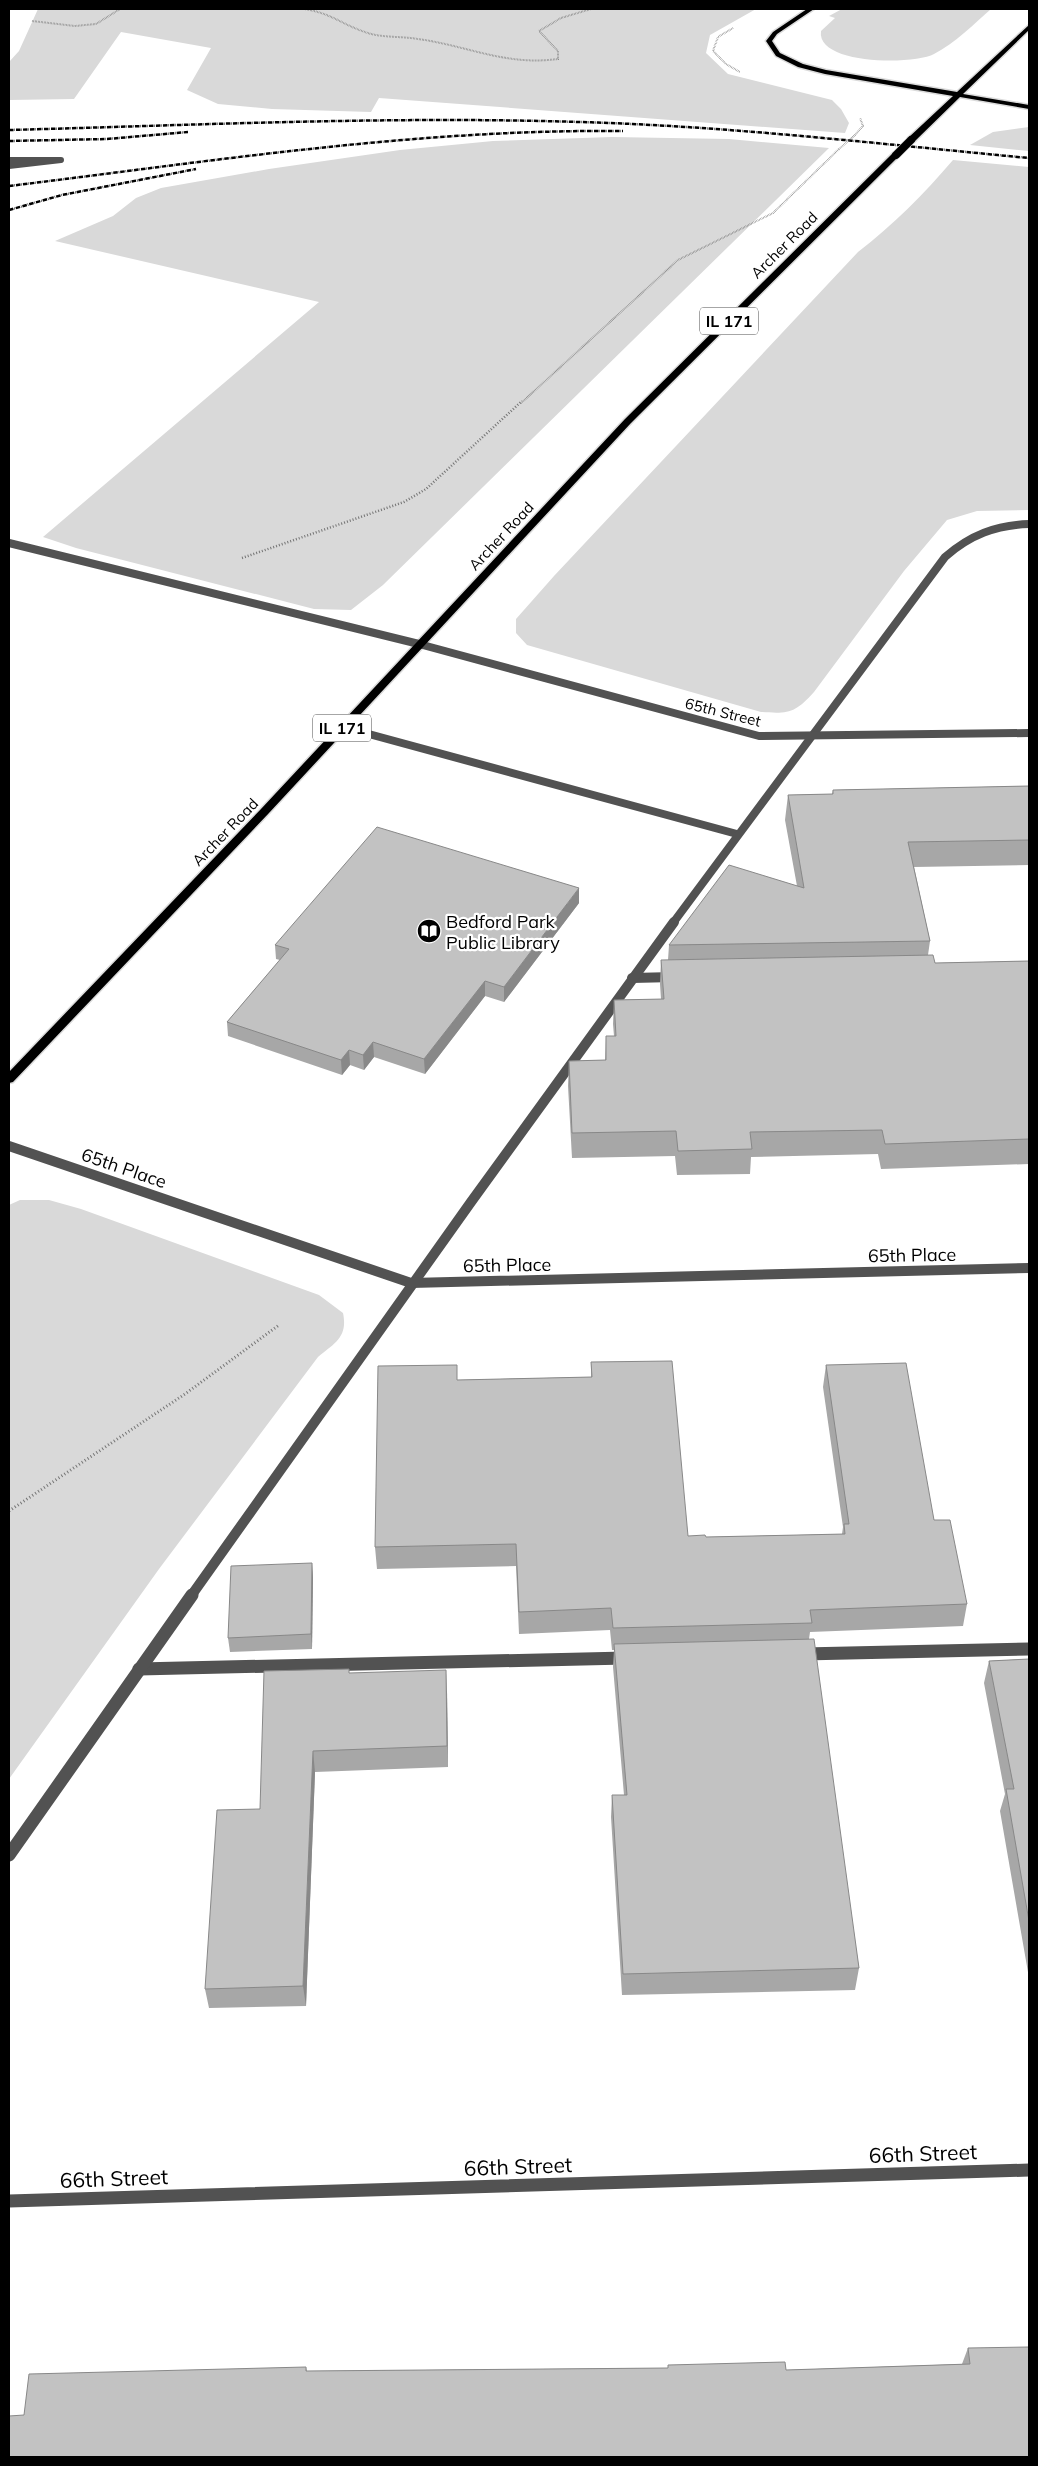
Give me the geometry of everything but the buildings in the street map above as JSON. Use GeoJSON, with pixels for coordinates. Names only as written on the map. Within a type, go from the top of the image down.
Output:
{"type":"FeatureCollection","features":[{"type":"Feature","properties":{"kind":"main road"},"geometry":{"type":"LineString","coordinates":[[811,9],[775,33],[769,42],[772,50],[778,56],[795,64],[825,72],[1029,107]]}},
{"type":"Feature","properties":{"kind":"main road","name":"Archer Road"},"geometry":{"type":"LineString","coordinates":[[9,1079],[628,421],[910,140],[1029,27]]}},
{"type":"Feature","properties":{"kind":"street"},"geometry":{"type":"LineString","coordinates":[[9,160],[61,160],[9,166]]}},
{"type":"Feature","properties":{"kind":"street"},"geometry":{"type":"LineString","coordinates":[[9,1855],[411,1283],[808,737],[945,557],[974,534],[994,528],[1029,524]]}},
{"type":"Feature","properties":{"kind":"street","name":"65th Street"},"geometry":{"type":"LineString","coordinates":[[9,543],[420,644],[759,736],[1029,734]]}},
{"type":"Feature","properties":{"kind":"street"},"geometry":{"type":"LineString","coordinates":[[342,727],[737,834]]}},
{"type":"Feature","properties":{"kind":"street"},"geometry":{"type":"LineString","coordinates":[[632,978],[682,977]]}},
{"type":"Feature","properties":{"kind":"street","name":"65th Place"},"geometry":{"type":"LineString","coordinates":[[9,1146],[411,1283],[1029,1268]]}},
{"type":"Feature","properties":{"kind":"street"},"geometry":{"type":"LineString","coordinates":[[792,1654],[1029,1648]]}},
{"type":"Feature","properties":{"kind":"street"},"geometry":{"type":"LineString","coordinates":[[139,1669],[634,1658]]}},
{"type":"Feature","properties":{"kind":"street","name":"66th Street"},"geometry":{"type":"LineString","coordinates":[[9,2201],[1029,2170]]}},
{"type":"Feature","properties":{"kind":"path"},"geometry":{"type":"LineString","coordinates":[[32,21],[75,26],[96,24],[120,9]]}},
{"type":"Feature","properties":{"kind":"path"},"geometry":{"type":"LineString","coordinates":[[304,9],[323,12],[366,33],[420,39],[507,60],[536,62],[558,59],[558,51],[539,31],[561,18],[591,9]]}},
{"type":"Feature","properties":{"kind":"path"},"geometry":{"type":"LineString","coordinates":[[239,559],[404,502],[426,489],[678,260],[773,213],[855,134]]}},
{"type":"Feature","properties":{"kind":"path"},"geometry":{"type":"LineString","coordinates":[[9,1511],[185,1394],[279,1324]]}},
{"type":"Feature","properties":{"kind":"shaded area"},"geometry":{"type":"Polygon","coordinates":[[[38,9],[756,9],[710,35],[706,53],[728,74],[832,100],[841,109],[849,123],[845,133],[379,98],[371,112],[272,109],[218,104],[187,90],[211,48],[121,32],[74,99],[9,100],[9,62],[19,51],[38,9]]]}},
{"type":"Feature","properties":{"kind":"shaded area"},"geometry":{"type":"Polygon","coordinates":[[[842,9],[991,9],[942,50],[923,58],[888,61],[849,56],[834,50],[824,42],[821,31],[835,18],[829,16],[842,9]]]}},
{"type":"Feature","properties":{"kind":"shaded area"},"geometry":{"type":"Polygon","coordinates":[[[1029,127],[1029,151],[970,145],[993,132],[1029,127]]]}},
{"type":"Feature","properties":{"kind":"shaded area"},"geometry":{"type":"Polygon","coordinates":[[[612,137],[729,139],[829,148],[383,585],[351,610],[314,609],[76,548],[43,537],[319,302],[55,241],[113,216],[136,198],[161,188],[269,169],[400,150],[493,141],[612,137]]]}},
{"type":"Feature","properties":{"kind":"shaded area"},"geometry":{"type":"Polygon","coordinates":[[[953,160],[1029,167],[1029,510],[977,511],[947,520],[904,571],[814,692],[802,704],[791,711],[778,713],[761,712],[527,645],[516,633],[516,619],[554,576],[858,252],[908,209],[953,160]]]}},
{"type":"Feature","properties":{"kind":"shaded area"},"geometry":{"type":"Polygon","coordinates":[[[20,1200],[49,1200],[81,1209],[319,1295],[343,1313],[344,1328],[339,1339],[318,1357],[159,1569],[9,1779],[9,1205],[20,1200]]]}},
{"type":"Feature","properties":{"kind":"railway"},"geometry":{"type":"LineString","coordinates":[[9,130],[365,121],[508,120],[635,124],[748,131],[1029,158]]}},
{"type":"Feature","properties":{"kind":"railway"},"geometry":{"type":"LineString","coordinates":[[9,186],[315,148],[391,141],[468,135],[623,131]]}},
{"type":"Feature","properties":{"kind":"railway"},"geometry":{"type":"LineString","coordinates":[[9,141],[107,139],[188,132]]}},
{"type":"Feature","properties":{"kind":"railway"},"geometry":{"type":"LineString","coordinates":[[9,210],[62,195],[196,169]]}},
{"type":"Feature","properties":{"kind":"place","name":"Bedford Park Public Library"},"geometry":{"type":"Point","coordinates":[429,931]}}]}
